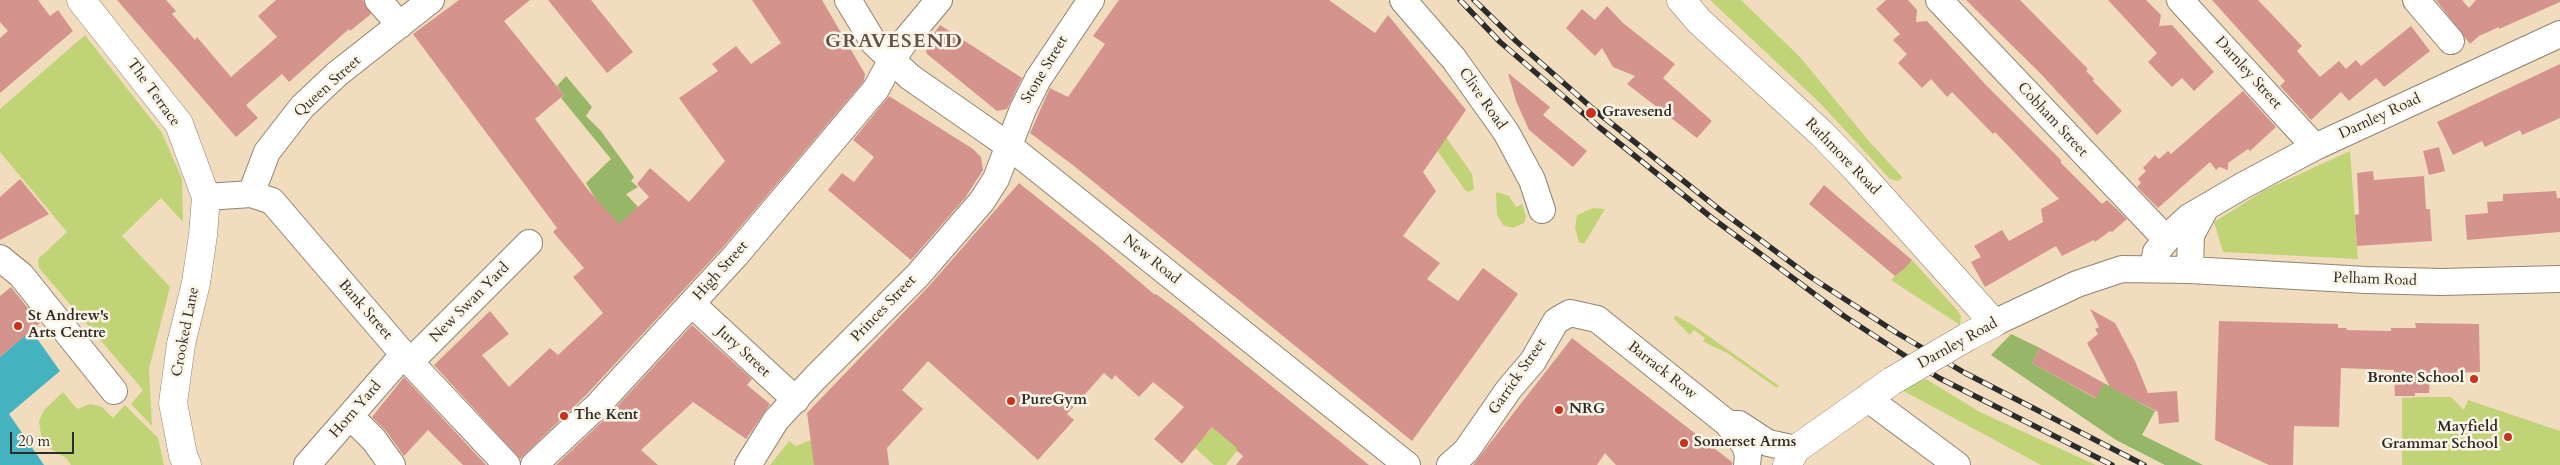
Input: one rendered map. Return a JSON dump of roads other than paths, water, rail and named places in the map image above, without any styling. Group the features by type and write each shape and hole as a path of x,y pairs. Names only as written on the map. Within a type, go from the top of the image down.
{"main road":[{"name":"The Terrace","path":"81,0 179,124 206,197"},
{"name":"Rathmore Road","path":"1681,0 1699,21 1814,126 1848,161 1994,323"},
{"name":"Crooked Lane","path":"187,465 183,455 173,403 181,344 196,283 204,234 206,197"},
{"name":"Darnley Road","path":"1791,457 1892,381 1994,323"}],"street":[{"path":"378,0 400,25"},
{"name":"Queen Street","path":"251,194 267,152 302,107 337,74 431,0"},
{"name":"New Road","path":"848,0 874,43 910,78 1009,146 1407,465"},
{"name":"High Street","path":"534,465 598,405 736,255 876,89 891,61 939,0"},
{"name":"Stone Street","path":"1009,146 1023,109 1039,76 1091,0"},
{"name":"Clive Road","path":"1403,0 1454,59 1506,132 1532,180 1542,210"},
{"name":"Cobham Street","path":"1939,0 2166,239"},
{"name":"Darnley Street","path":"2180,0 2315,147"},
{"path":"2416,0 2452,41"},
{"name":"Darnley Road","path":"2153,268 2155,253 2166,239 2189,217 2244,185 2315,147 2560,34"},
{"name":"Princes Street","path":"748,465 776,420 958,230 996,179 1009,146"},
{"name":"Bank Street","path":"206,197 251,194 272,201 413,365 507,465"},
{"path":"2190,270 2191,236 2205,209"},
{"name":"New Swan Yard","path":"413,365 529,243"},
{"path":"0,258 21,275 114,391"},
{"name":"Darnley Road","path":"1994,323 2055,293 2106,273 2122,269 2190,270"},
{"name":"Pelham Road","path":"2190,270 2366,280 2459,282 2560,279"},
{"name":"Jury Street","path":"692,304 796,400"},
{"name":"Garrick Street","path":"1450,465 1466,451 1509,389 1533,361 1558,319 1570,314 1597,319"},
{"name":"Barrack Row","path":"1597,319 1727,423 1745,445 1748,456 1747,465"},
{"name":"Horn Yard","path":"307,465 351,417 413,365"},
{"path":"1867,398 1957,465"},
{"path":"351,417 374,440 392,465"},
{"name":"Barrack Row","path":"1727,423 1739,424 1791,457"}],"water":[{"path":"31,330 60,371 9,414 44,465 0,465 0,357"}],"railway":[{"path":"1460,0 1500,42 1599,127 1712,218 1844,316 1939,378 2112,465"},
{"path":"1474,0 1516,41 1592,108 1720,210 1809,276 1897,333 1965,373 2144,465"}],"place":[{"name":"Gravesend","path":"1591,113"},
{"name":"St Andrew's Arts Centre","path":"18,326"},
{"name":"Bronte School","path":"2474,379"},
{"name":"PureGym","path":"1011,401"},
{"name":"NRG","path":"1559,410"},
{"name":"The Kent","path":"564,416"},
{"name":"Mayfield Grammar School","path":"2508,437"},
{"name":"Somerset Arms","path":"1684,443"}],"district":[{"name":"GRAVESEND","path":"894,42"}]}
